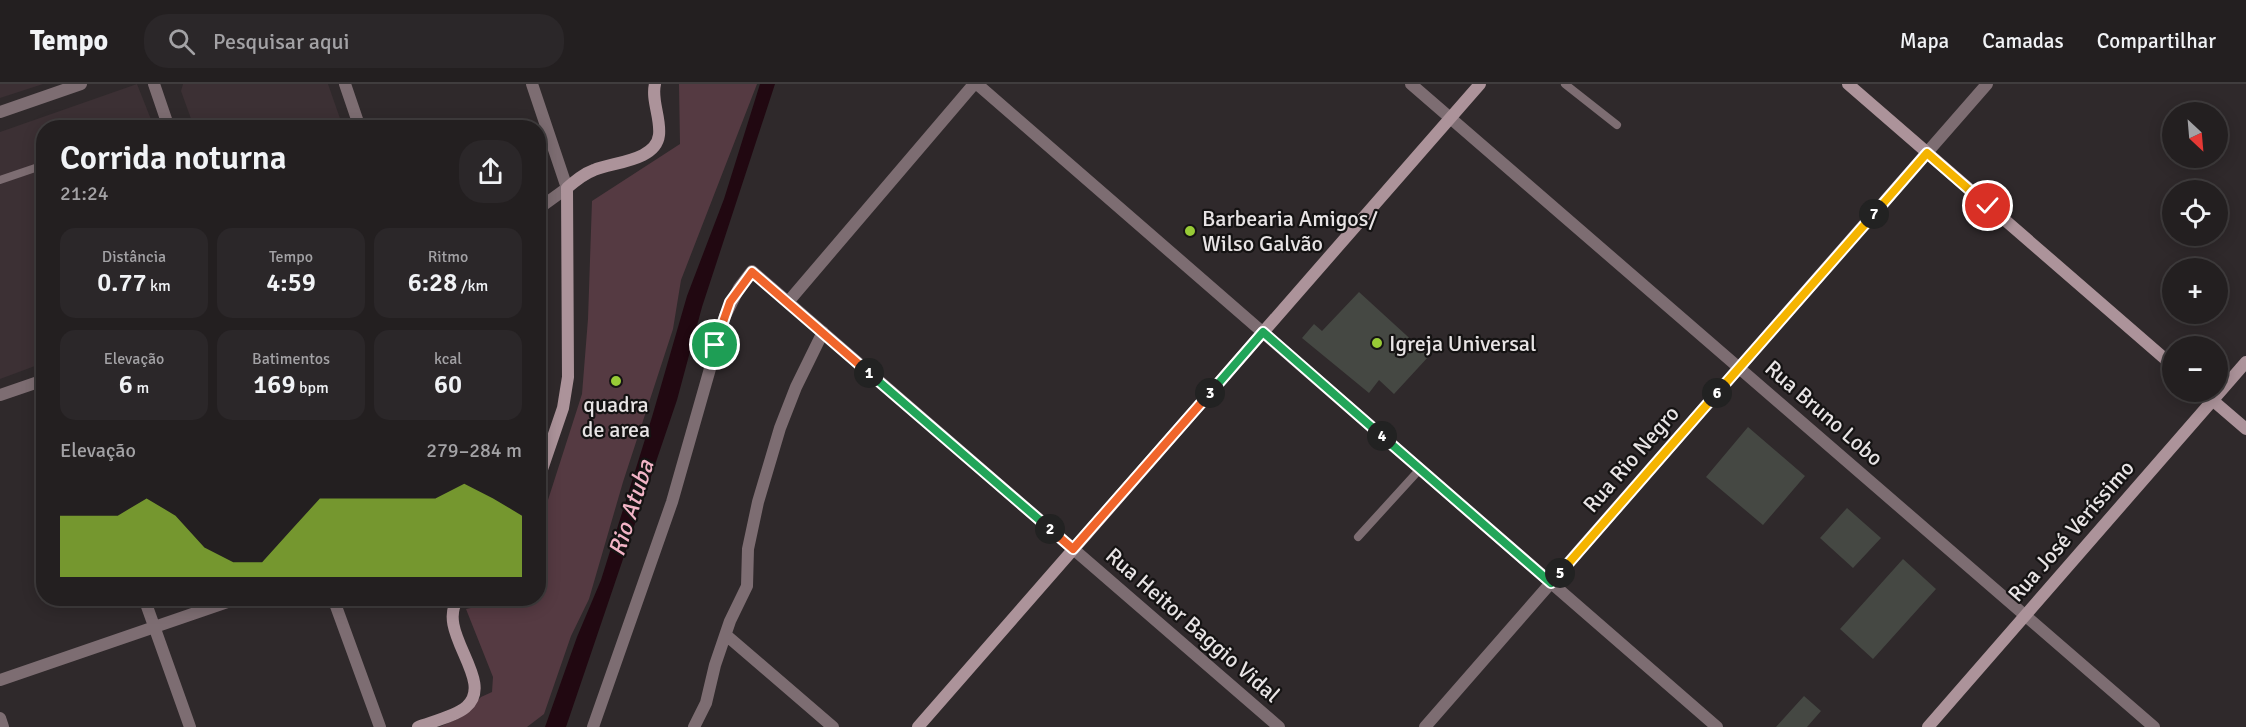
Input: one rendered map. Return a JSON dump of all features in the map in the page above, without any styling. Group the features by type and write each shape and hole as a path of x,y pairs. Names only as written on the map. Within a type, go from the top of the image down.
{"street":[{"path":"0,112 81,84"},
{"path":"154,84 166,120"},
{"path":"345,84 357,120"},
{"path":"532,84 544,120"},
{"path":"546,203 592,170 644,154 655,146 659,135 655,84"},
{"path":"788,302 976,84 1717,727"},
{"name":"Rua Bruno Lobo","path":"1412,84 2154,727"},
{"path":"918,727 1480,84"},
{"path":"1848,84 2162,356"},
{"name":"Rua Rio Negro","path":"1425,727 1987,84"},
{"path":"546,126 567,188 568,377 563,408 546,457"},
{"name":"Rua Heitor Baggio Vidal","path":"593,727 672,502 725,316 739,288 752,272 1279,727"},
{"path":"694,727 706,703 715,665 734,611 747,586 748,549 761,491 780,428 796,387 823,332"},
{"name":"Rua José Veríssimo","path":"2228,383 2246,362"},
{"path":"0,395 36,383"},
{"name":"Rua José Veríssimo","path":"1928,727 2211,402"},
{"path":"2215,402 2246,429"},
{"path":"147,606 190,727"},
{"path":"0,680 215,606"},
{"path":"336,606 380,727"},
{"path":"418,727 465,708 473,698 475,686 452,623 453,606"},
{"path":"726,634 833,727"},
{"path":"0,718 3,727"}],"lane":[{"path":"1565,84 1617,125"},
{"path":"0,180 36,168"},
{"path":"1358,537 1420,469"}],"shaded area":[{"path":"0,84 43,84 0,98"},
{"path":"137,84 151,120 36,120 36,366 0,379 0,132"},
{"path":"183,84 328,84 341,120 191,120 181,91"},
{"path":"679,84 757,84 681,280 673,329 623,482 589,599 571,636 544,714 527,727 439,727 460,718 481,697 492,692 493,677 466,609 480,606 546,606 546,506 582,394 588,319 592,201 680,144"}],"water":[{"name":"Rio Atuba","path":"760,84 775,84 702,307 677,400 566,727 545,727 577,637 601,580 687,296 724,199"}],"building":[{"name":"Igreja Universal","path":"1359,292 1429,356 1394,394 1379,380 1369,393 1302,338 1314,324 1322,331"},
{"path":"1748,427 1805,476 1763,525 1706,477"},
{"path":"1847,508 1881,538 1853,568 1820,538"},
{"path":"1903,559 1936,589 1873,659 1840,629"},
{"path":"1804,696 1821,711 1807,727 1776,727"}],"place":[{"name":"Barbearia Amigos/ Wilso Galvão","path":"1190,231"},
{"name":"Igreja Universal","path":"1377,343"},
{"name":"quadra de area","path":"616,381"}],"route":[{"path":"715,345 730,302 752,272 1073,549 1263,332 1551,583 1927,153 1988,206"}]}
